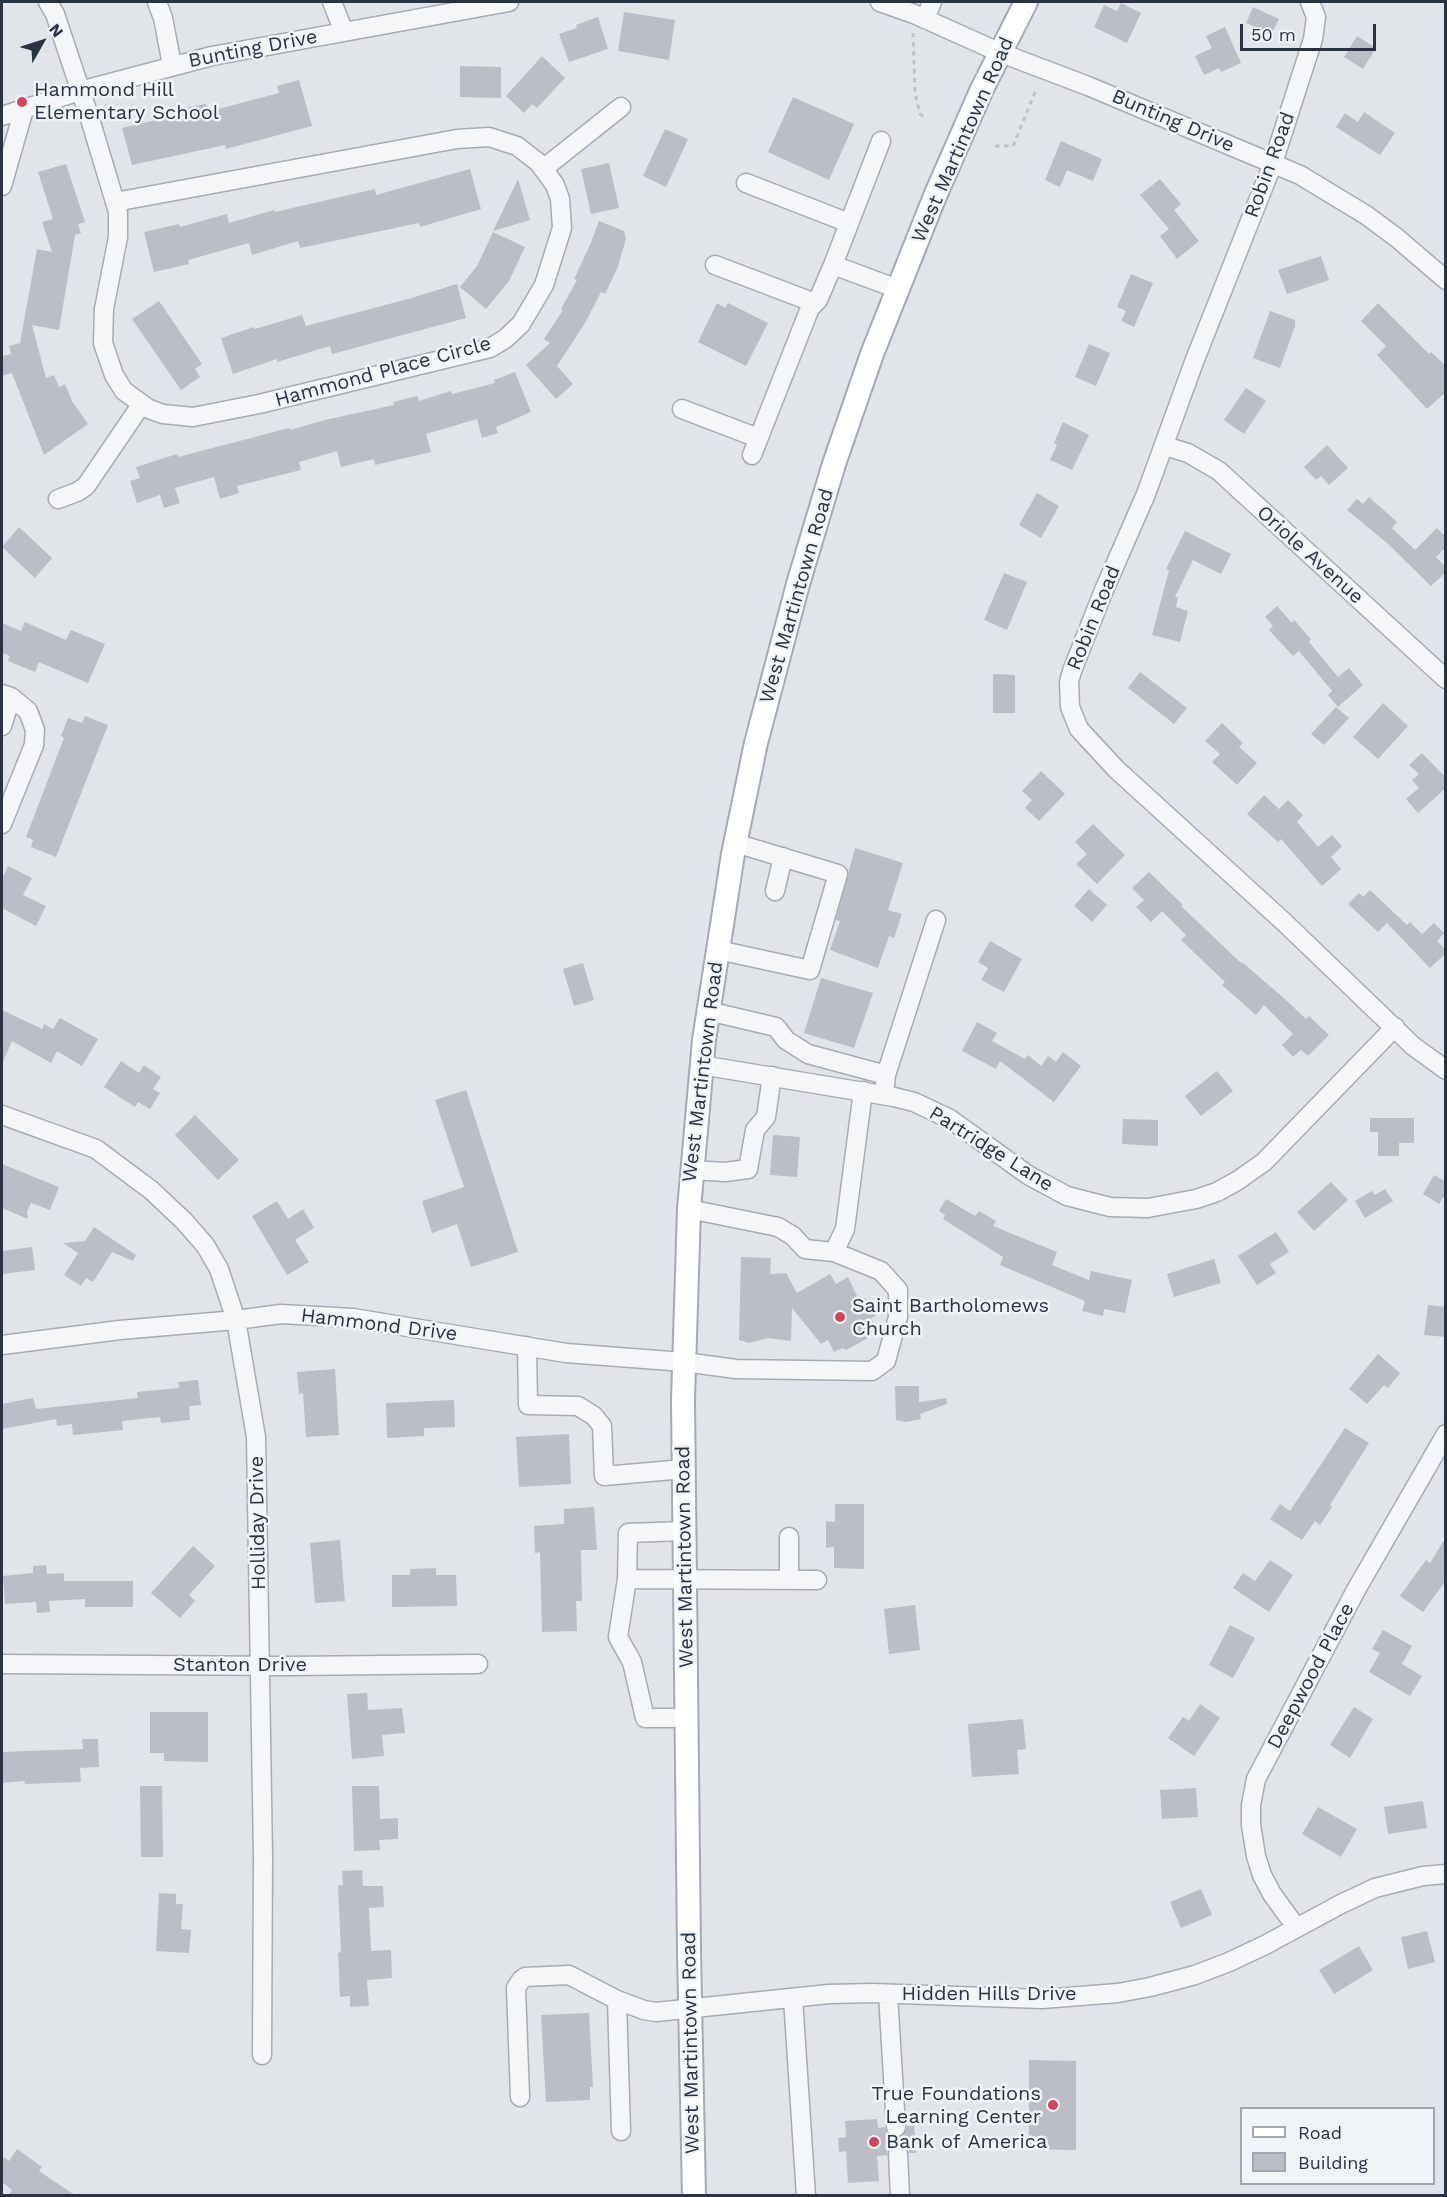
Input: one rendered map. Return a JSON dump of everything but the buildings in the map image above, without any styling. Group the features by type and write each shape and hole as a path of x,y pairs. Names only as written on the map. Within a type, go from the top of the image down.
{"main road":[{"name":"West Martintown Road","path":"694,2196 684,1580 684,1362 688,1209 708,1011 735,843 756,743 801,573 834,464 872,354 935,196 982,89 1026,2"}],"street":[{"name":"Hammond Place Circle","path":"48,2 55,14 118,212 118,237 102,326 103,343 113,373 124,391 141,405 163,414 193,417 259,404 490,348 505,339 520,324 544,285 562,228 560,199 555,186 543,169 529,153 517,146 489,137 475,137 115,202"},
{"path":"158,2 172,65"},
{"path":"332,2 344,32"},
{"name":"Bunting Drive","path":"2,116 172,65 344,32 448,7 509,2"},
{"name":"Bunting Drive","path":"880,2 926,19 1001,53 1088,86 1300,175 1366,215 1446,280"},
{"path":"926,19 932,2"},
{"name":"Robin Road","path":"1310,2 1316,17 1313,39 1273,163 1194,362 1165,446 1072,671 1068,694 1073,718 1079,729 1116,769 1285,923 1413,1046 1446,1070"},
{"path":"543,169 621,107"},
{"path":"2,186 24,109"},
{"path":"682,409 755,447 810,308 815,303 833,265 881,141"},
{"path":"746,183 849,222"},
{"path":"716,265 815,303"},
{"path":"833,265 898,289"},
{"path":"58,499 86,486 141,405"},
{"name":"Oriole Avenue","path":"1165,446 1188,453 1219,471 1446,679"},
{"path":"2,726 6,696 28,711 35,730 34,745 2,824"},
{"path":"718,950 810,970 838,874 735,843"},
{"path":"776,891 783,857"},
{"path":"884,1095 886,1075 936,920"},
{"path":"708,1011 776,1027 786,1040 808,1054 886,1075"},
{"name":"Partridge Lane","path":"701,1065 863,1091 914,1102 942,1114 1028,1175 1067,1196 1089,1203 1124,1208 1172,1205 1217,1192 1237,1181 1264,1162 1395,1027"},
{"path":"691,1170 725,1172 748,1169 755,1130 766,1117 772,1076"},
{"path":"688,1209 778,1227 793,1236 805,1249 834,1252 845,1229 863,1091"},
{"name":"Holliday Drive","path":"2,1115 96,1149 151,1190 184,1221 205,1245 219,1269 236,1320 256,1437 263,1857 262,2055"},
{"name":"Hammond Drive","path":"2,1345 120,1330 282,1314 341,1317 566,1353 684,1362 736,1369 872,1371 886,1361 898,1317 898,1290 881,1271 834,1252"},
{"path":"527,1346 528,1405 578,1406 594,1416 602,1426 604,1476 684,1469"},
{"name":"Deepwood Place","path":"1296,1927 1272,1894 1262,1875 1256,1856 1251,1825 1251,1806 1256,1779 1356,1590 1446,1434"},
{"path":"684,1531 628,1533 627,1579 618,1637 632,1662 645,1718 686,1718"},
{"path":"789,1537 789,1580"},
{"path":"627,1579 817,1580"},
{"name":"Stanton Drive","path":"2,1664 478,1664"},
{"name":"Hidden Hills Drive","path":"519,2097 516,1988 525,1977 569,1976 617,2000 656,2013 828,1994 1042,1999 1118,1993 1195,1975 1265,1945 1375,1888 1423,1876 1446,1874"},
{"path":"888,1994 896,2127"},
{"path":"793,1998 806,2196"},
{"path":"617,2000 621,2131"},
{"path":"898,2154 900,2196"}],"path":[{"path":"913,33 915,93 920,114 927,119"},
{"path":"995,146 1013,146 1036,90"}],"tunnel":[{"path":"896,2127 898,2154"}],"place":[{"name":"Hammond Hill Elementary School","path":"22,102"},
{"name":"Saint Bartholomews Church","path":"840,1317"},
{"name":"True Foundations Learning Center","path":"1053,2105"},
{"name":"Bank of America","path":"874,2142"}]}
